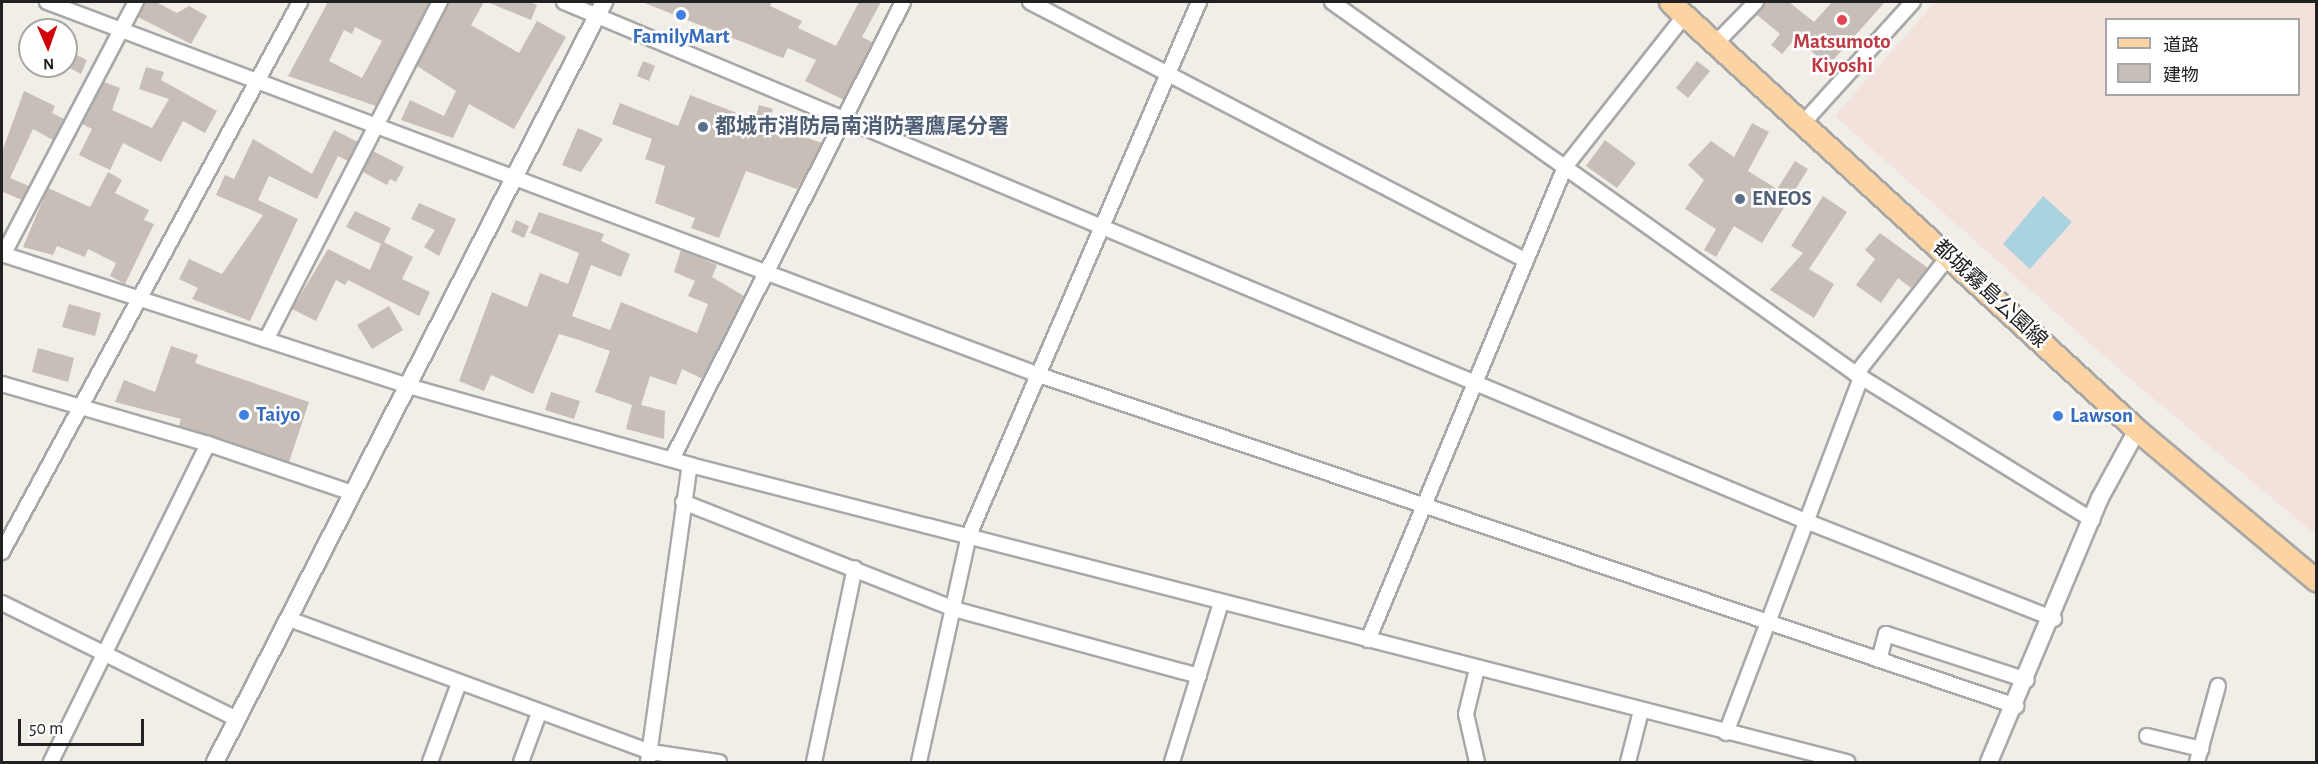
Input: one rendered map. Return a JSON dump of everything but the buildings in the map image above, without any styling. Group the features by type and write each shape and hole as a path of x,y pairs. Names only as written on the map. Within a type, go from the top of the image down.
{"main road":[{"name":"都城霧島公園線","path":"1677,8 1717,42 2138,430 2316,580"}],"street":[{"path":"47,2 257,82 376,123 1039,375 1425,504 1765,623 2016,706"},
{"path":"136,2 2,254 138,302 408,386 690,465 969,535 1726,734 1847,762"},
{"path":"2,552 300,2"},
{"path":"266,340 440,2"},
{"path":"564,2 601,8 843,119 1103,228 1475,379 1803,520 2054,619"},
{"path":"672,459 903,2"},
{"path":"1030,2 1525,260"},
{"path":"920,762 969,535 1170,74 1199,2"},
{"path":"1332,2 1858,376 2092,520"},
{"path":"1717,42 1756,2"},
{"path":"1804,122 1905,4"},
{"path":"214,762 289,620 601,8"},
{"path":"1368,640 1565,167 1677,8"},
{"path":"1726,734 1765,623 1858,376 1949,256"},
{"path":"2,384 83,405 352,493"},
{"path":"1989,762 2054,619 2092,520 2138,430"},
{"path":"51,762 208,444"},
{"path":"650,757 683,502 690,465"},
{"path":"683,502 954,609 1199,676"},
{"path":"814,762 855,568"},
{"path":"2,603 237,719"},
{"path":"1172,762 1221,603"},
{"path":"289,620 650,757 719,762"},
{"path":"1879,660 1886,634 2027,680"},
{"path":"1477,669 1466,714 1477,762"},
{"path":"430,762 459,683"},
{"path":"2147,736 2199,756 2218,686"},
{"path":"1628,762 1641,711"},
{"path":"522,762 539,713"}],"shaded area":[{"path":"1935,2 2316,2 2316,535 2129,378 1835,116"}],"water":[{"path":"2043,196 2072,222 2030,269 2003,244"}],"place":[{"name":"FamilyMart","path":"681,15"},
{"name":"Matsumoto Kiyoshi","path":"1842,20"},
{"name":"都城市消防局南消防署鷹尾分署","path":"703,127"},
{"name":"ENEOS","path":"1740,199"},
{"name":"Taiyo","path":"244,415"},
{"name":"Lawson","path":"2058,416"}]}
